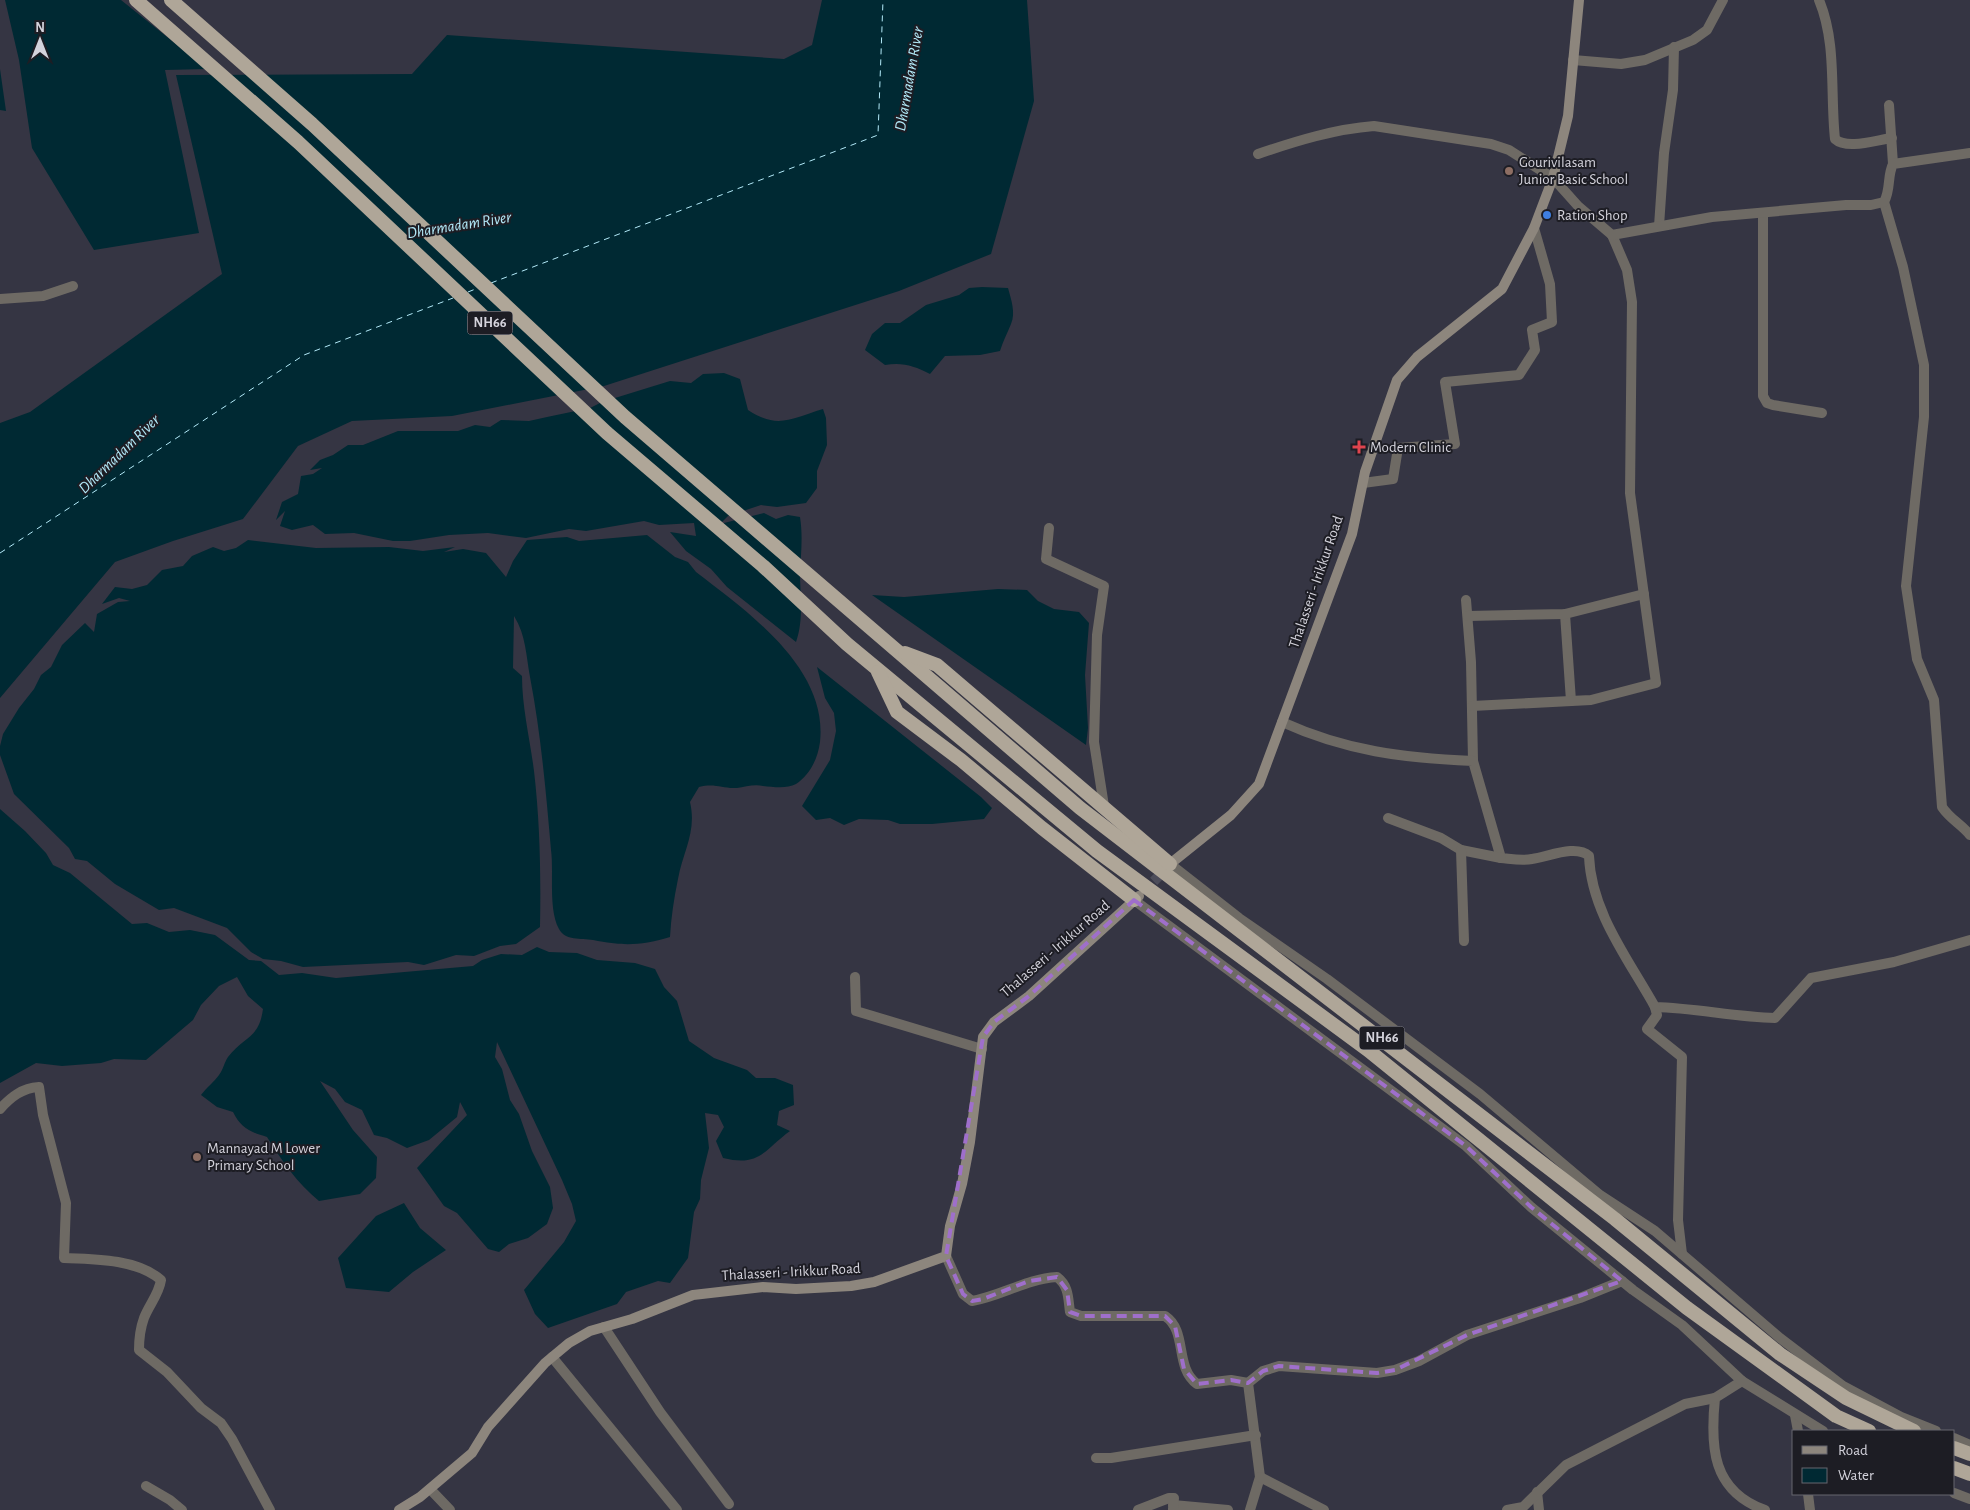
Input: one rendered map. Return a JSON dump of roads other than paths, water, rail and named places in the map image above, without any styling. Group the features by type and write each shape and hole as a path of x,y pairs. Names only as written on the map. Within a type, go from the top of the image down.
{"highway":[{"name":"NH66","path":"136,0 298,142 607,433 763,566 847,644 1097,851 1368,1050 1687,1308 1836,1416 1868,1430"},
{"name":"NH66","path":"171,0 312,124 625,417 1108,831 1376,1034 1615,1219 1780,1354 1846,1398 1912,1430"},
{"path":"895,650 937,665 1170,864"},
{"path":"875,667 897,712 961,760 1042,828 1136,898"},
{"path":"1955,1448 1970,1454"},
{"path":"1955,1468 1970,1474"}],"main road":[{"name":"Thalasseri - Irikkur Road","path":"1170,864 1230,815 1259,784 1352,534 1363,483 1396,380 1418,357 1502,288 1534,228 1553,178 1568,116 1579,0"},
{"name":"Thalasseri - Irikkur Road","path":"399,1510 430,1489 472,1453 488,1427 552,1357 569,1343 590,1331 604,1328 693,1295 763,1287 796,1289 851,1286 874,1282 946,1256 950,1226 962,1184 970,1142 983,1037 994,1022 1028,996 1136,898"}],"street":[{"path":"1572,60 1635,63 1693,40 1707,30 1724,0"},
{"path":"1818,0 1828,31 1835,139 1840,144 1850,144 1892,138"},
{"path":"1659,226 1664,153 1673,90 1674,47"},
{"path":"1889,105 1893,164 1890,172 1888,195 1884,202 1903,267 1924,365 1924,417 1906,586 1917,659 1934,700 1942,807 1949,818 1961,825 1970,835"},
{"path":"1258,154 1305,139 1356,127 1374,126 1491,144 1509,150 1553,178 1578,206 1612,235 1627,270 1632,302 1630,493 1656,683 1591,700 1472,706"},
{"path":"1893,164 1970,152"},
{"path":"1612,235 1712,217 1763,214 1846,205 1871,205 1884,202"},
{"path":"1763,214 1763,396 1768,403 1773,405 1822,413"},
{"path":"1363,483 1393,479 1398,448 1455,444 1445,382 1519,376 1535,350 1532,330 1552,322 1550,284 1534,228"},
{"path":"0,299 43,296 73,286"},
{"path":"1050,528 1046,559 1104,586 1097,635 1094,742 1104,806"},
{"path":"1468,616 1565,614 1644,594"},
{"path":"1466,600 1473,761 1501,858"},
{"path":"1565,614 1570,701"},
{"path":"1282,722 1308,734 1385,755 1473,761"},
{"path":"1388,818 1441,838 1461,850 1501,858 1531,860 1574,851 1584,852 1589,856 1589,873 1594,894 1607,922 1655,1007 1657,1015 1647,1029 1682,1057 1678,1220 1682,1254"},
{"path":"1461,850 1464,941"},
{"path":"1170,864 1239,918 1328,979 1480,1094 1600,1195 1655,1230 1780,1338 1843,1386 1901,1417 1934,1430"},
{"path":"1136,898 1466,1146 1531,1207 1622,1281 1682,1325 1742,1381 1794,1415 1821,1430"},
{"path":"1655,1007 1686,1008 1755,1018 1775,1018 1811,978 1894,962 1970,940"},
{"path":"855,977 856,1011 982,1049"},
{"path":"0,1109 8,1100 27,1088 39,1087 43,1115 66,1203 64,1258 113,1262 139,1268 161,1280 160,1288 144,1319 139,1335 139,1350 167,1372 201,1408 221,1423 232,1439 270,1510"},
{"path":"946,1256 963,1294 972,1301 983,1299 1028,1281 1057,1277 1064,1282 1067,1290 1070,1312 1081,1316 1165,1316 1175,1326 1184,1369 1189,1378 1197,1384 1231,1380 1248,1383 1263,1371 1279,1366 1376,1374 1395,1370 1419,1361 1467,1335 1580,1298 1622,1281"},
{"path":"604,1328 660,1412 729,1504"},
{"path":"552,1357 677,1510"},
{"path":"1507,1510 1522,1507 1566,1465 1685,1404 1714,1398 1742,1381"},
{"path":"1248,1383 1260,1477 1250,1510"},
{"path":"1714,1398 1713,1434 1716,1457 1722,1479 1734,1492 1753,1506 1765,1510"},
{"path":"1794,1415 1798,1430"},
{"path":"1096,1458 1111,1458 1256,1435"},
{"path":"1955,1438 1970,1445"},
{"path":"1260,1477 1324,1510"},
{"path":"146,1486 170,1500 182,1510"},
{"path":"430,1489 450,1510"},
{"path":"1537,1492 1539,1510"},
{"path":"1955,1493 1970,1499"},
{"path":"1808,1495 1810,1510"},
{"path":"1138,1510 1169,1498 1174,1498 1173,1507 1228,1510"}],"water":[{"path":"5,0 121,0 207,69 165,70 199,233 94,250 32,148 19,60"},
{"name":"Dharmadam River","path":"822,0 1027,0 1034,101 991,254 899,291 604,386 452,416 352,421 298,446 243,519 115,562 0,698 0,423 30,412 222,274 176,75 412,74 447,35 784,59 812,45"},
{"path":"0,69 6,111 0,110"},
{"path":"969,288 1008,288 1013,315 1000,351 980,355 945,356 930,374 908,365 885,365 865,350 872,334 885,323 900,323 926,305 959,295"},
{"path":"724,373 740,379 748,410 768,420 794,419 823,409 826,418 827,445 817,471 817,488 806,503 777,507 761,505 728,516 720,524 764,513 776,519 788,515 800,517 802,538 800,572 801,616 796,642 727,587 711,569 686,551 670,532 696,536 694,523 659,525 644,521 586,531 569,529 526,538 488,533 393,541 354,533 325,534 313,525 292,530 280,526 285,511 276,520 282,502 298,494 301,476 313,474 322,468 310,470 320,460 333,455 348,445 363,445 398,431 458,431 475,425 490,427 501,420 529,421 590,408 602,402 670,381 691,383 703,374"},
{"path":"647,535 675,557 688,562 696,572 738,605 780,644 798,666 811,690 819,715 820,742 817,754 809,771 796,784 788,787 756,785 737,788 699,787 690,802 692,813 691,832 680,869 670,937 650,942 623,944 569,937 565,936 559,929 552,901 552,859 537,720 525,646 514,616 513,668 522,676 525,712 534,771 539,829 540,888 540,927 516,944 500,946 474,956 456,955 424,965 408,962 303,967 281,961 263,959 251,952 227,928 174,908 159,910 115,884 87,861 75,859 69,848 14,794 0,755 3,734 19,708 34,689 41,675 51,667 62,645 85,623 94,632 97,614 118,602 130,601 119,598 102,604 115,587 132,589 147,585 162,570 183,566 192,556 213,547 224,551 236,548 248,540 316,548 389,547 423,551 455,547 444,552 463,549 486,553 506,577 513,561 527,540 567,537 579,541"},
{"path":"998,589 1027,590 1038,601 1054,609 1079,612 1089,623 1085,675 1088,728 1086,745 872,595 904,597"},
{"path":"817,667 981,797 992,808 984,819 932,824 900,824 888,820 859,819 844,825 830,818 816,820 802,806 830,760 836,731 834,713 825,698"},
{"path":"0,809 46,853 53,865 70,873 132,924 147,923 169,932 190,930 215,935 249,960 261,961 279,975 302,973 336,978 473,966 482,960 501,954 522,955 537,947 549,952 577,953 597,960 635,963 655,969 664,987 677,1001 689,1041 714,1058 747,1070 756,1078 775,1078 793,1085 794,1105 779,1111 777,1125 790,1131 761,1155 754,1158 735,1160 723,1158 716,1141 724,1127 718,1115 705,1113 709,1148 701,1180 700,1199 694,1212 688,1258 670,1283 658,1281 626,1292 617,1304 548,1328 535,1314 524,1290 564,1242 576,1221 572,1204 562,1180 497,1042 495,1057 502,1069 510,1100 519,1114 532,1151 550,1187 553,1208 547,1224 528,1238 509,1244 499,1252 488,1249 457,1213 444,1206 417,1168 467,1115 460,1102 457,1117 429,1140 407,1148 387,1138 374,1135 362,1110 345,1102 335,1089 320,1081 353,1130 377,1157 376,1178 360,1194 319,1201 290,1171 267,1137 247,1129 239,1122 233,1112 217,1107 201,1095 222,1071 228,1057 254,1032 261,1019 263,1009 248,996 237,977 219,986 201,1005 193,1020 146,1060 114,1059 101,1063 62,1066 36,1063 0,1083"},
{"path":"404,1203 420,1228 446,1250 413,1272 389,1292 346,1288 338,1258 376,1216"}],"tunnel":[{"path":"1143,892 1168,867"}],"place":[{"name":"Gourivilasam Junior Basic School","path":"1509,171"},
{"name":"Ration Shop","path":"1547,215"},
{"name":"Modern Clinic","path":"1359,447"},
{"name":"Mannayad M Lower Primary School","path":"197,1157"}]}
